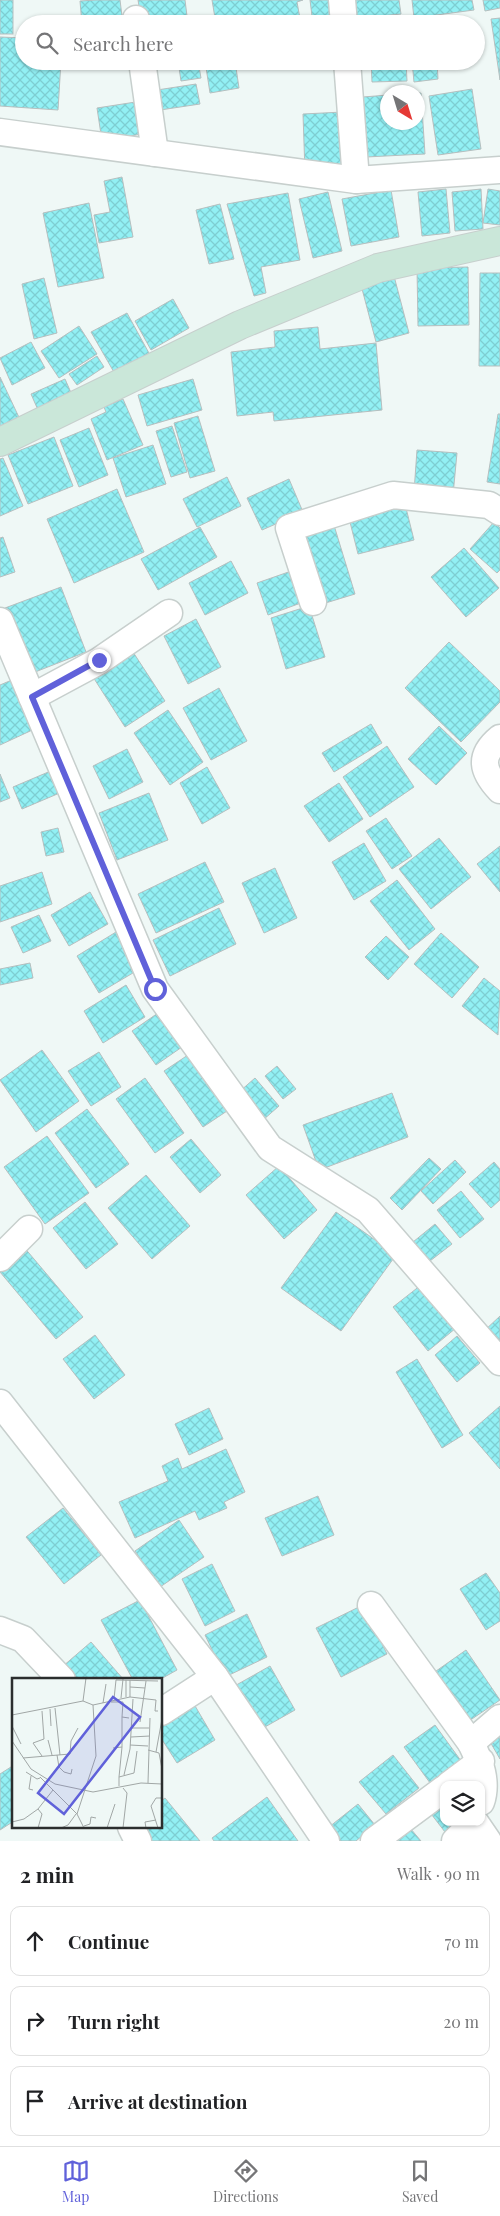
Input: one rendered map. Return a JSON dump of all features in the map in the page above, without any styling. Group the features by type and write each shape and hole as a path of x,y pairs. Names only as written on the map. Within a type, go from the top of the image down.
{"main road":[{"path":"0,442 240,326 378,268 500,241"}],"street":[{"path":"342,0 343,15"},
{"path":"143,70 155,153"},
{"path":"348,70 356,180"},
{"path":"0,132 356,180 500,170"},
{"path":"313,602 289,528 393,495 489,505 500,512"},
{"path":"32,697 99,660 169,613"},
{"path":"0,621 155,989 270,1148 368,1210 500,1362"},
{"path":"500,738 491,745 484,760 487,776 500,790"},
{"path":"0,1258 30,1229"},
{"path":"0,1403 215,1677 326,1841"},
{"path":"371,1605 476,1752 482,1781"},
{"path":"1,1632 23,1638 60,1678"},
{"path":"162,1711 215,1677"},
{"path":"452,1781 500,1718"},
{"path":"374,1841 440,1792"},
{"path":"456,1841 470,1826"},
{"path":"477,1826 488,1841"},
{"path":"132,1828 138,1841"}],"building":[{"path":"0,0 13,0 13,34 0,34"},
{"path":"120,0 122,15 81,15 80,1"},
{"path":"138,0 185,0 187,15 140,15"},
{"path":"212,0 303,0 297,2 299,15 214,15"},
{"path":"310,0 335,0 337,15 312,15"},
{"path":"349,0 399,0 401,14 351,15"},
{"path":"412,0 472,0 474,10 436,15 414,15"},
{"path":"483,0 500,0 500,8 485,11"},
{"path":"500,18 500,80 491,19"},
{"path":"0,37 15,38 15,70 60,70 58,110 0,106"},
{"path":"179,70 200,70 201,78 181,81"},
{"path":"206,70 236,70 239,88 210,93"},
{"path":"371,70 406,70 407,81 372,82"},
{"path":"413,70 438,70 438,79 414,82"},
{"path":"196,84 200,104 160,110 157,90"},
{"path":"472,89 481,149 438,155 429,96"},
{"path":"380,96 380,130 423,130 425,154 366,157 363,97"},
{"path":"142,101 147,133 102,141 97,108"},
{"path":"343,112 346,170 305,172 303,114"},
{"path":"122,177 133,237 99,243 94,215 110,212 104,181"},
{"path":"446,189 450,233 422,236 418,192"},
{"path":"481,189 483,229 455,231 452,192"},
{"path":"488,189 500,191 500,225 483,223"},
{"path":"391,190 399,237 351,246 342,199"},
{"path":"328,192 342,251 313,258 299,199"},
{"path":"288,193 300,260 261,267 266,293 254,296 227,204"},
{"path":"89,203 104,278 58,287 43,213"},
{"path":"220,204 234,259 209,264 196,210"},
{"path":"468,267 469,325 418,326 417,268"},
{"path":"480,273 500,273 500,366 479,366"},
{"path":"394,276 409,333 376,342 361,285"},
{"path":"44,278 57,333 34,339 22,284"},
{"path":"173,299 189,328 151,350 135,321"},
{"path":"127,313 150,355 115,374 91,332"},
{"path":"79,326 97,354 59,378 41,351"},
{"path":"318,327 320,349 376,343 382,410 274,421 273,412 237,416 231,352 275,347 274,331"},
{"path":"31,342 45,368 12,385 0,358"},
{"path":"97,356 104,367 77,385 69,374"},
{"path":"0,377 24,428 0,439"},
{"path":"65,379 72,395 38,410 31,394"},
{"path":"193,379 202,410 147,426 138,395"},
{"path":"123,399 143,445 107,460 91,419 106,412 104,407"},
{"path":"498,414 500,414 500,484 487,482"},
{"path":"198,416 215,471 190,478 174,423"},
{"path":"172,426 187,472 171,477 156,431"},
{"path":"89,428 108,475 79,487 60,440"},
{"path":"54,437 73,486 28,504 8,455"},
{"path":"153,445 166,484 126,497 113,458"},
{"path":"417,450 457,453 453,495 414,492"},
{"path":"3,458 23,506 0,516 0,459"},
{"path":"227,477 241,506 197,527 183,499"},
{"path":"289,479 303,512 262,530 247,498"},
{"path":"117,489 144,552 74,583 47,519"},
{"path":"405,504 414,540 358,554 349,518"},
{"path":"333,522 355,594 319,605 298,532"},
{"path":"494,522 500,528 500,570 497,573 470,549"},
{"path":"200,527 217,557 158,590 141,559"},
{"path":"3,537 15,572 0,577 0,538"},
{"path":"464,548 499,588 466,617 431,577"},
{"path":"231,561 248,593 205,615 189,583"},
{"path":"297,569 309,600 268,615 257,583"},
{"path":"61,587 86,652 30,674 5,608"},
{"path":"309,606 325,657 286,669 271,618"},
{"path":"196,619 221,667 188,684 164,636"},
{"path":"449,642 500,691 500,702 461,742 405,688"},
{"path":"133,652 165,701 125,727 93,677"},
{"path":"19,677 41,726 0,745 0,685"},
{"path":"219,688 247,741 211,760 183,708"},
{"path":"168,710 203,762 170,785 134,733"},
{"path":"371,724 382,743 334,772 322,753"},
{"path":"439,726 467,753 436,785 408,759"},
{"path":"387,746 414,787 370,817 343,777"},
{"path":"127,749 143,782 109,799 93,766"},
{"path":"207,767 230,808 202,824 180,783"},
{"path":"53,770 62,792 22,809 13,787"},
{"path":"0,774 10,798 0,802"},
{"path":"339,783 363,819 329,842 304,806"},
{"path":"149,793 168,840 117,860 99,813"},
{"path":"386,818 412,856 392,869 366,831"},
{"path":"58,828 64,852 46,856 41,832"},
{"path":"439,838 471,877 431,909 399,869"},
{"path":"364,843 386,881 354,900 332,862"},
{"path":"500,846 500,892 477,864"},
{"path":"205,862 224,902 156,933 138,894"},
{"path":"275,868 297,918 264,933 242,883"},
{"path":"42,872 52,904 0,922 0,886"},
{"path":"397,880 435,929 409,950 370,901"},
{"path":"90,892 108,924 69,946 51,915"},
{"path":"219,908 236,944 170,976 153,940"},
{"path":"39,915 51,941 23,953 11,927"},
{"path":"116,932 138,970 99,993 77,956"},
{"path":"441,933 479,967 452,998 414,964"},
{"path":"386,936 409,957 388,980 365,957"},
{"path":"30,963 33,978 0,985 0,969"},
{"path":"484,978 500,991 498,1035 462,1006"},
{"path":"126,985 145,1017 103,1043 84,1011"},
{"path":"158,1013 182,1047 156,1065 132,1031"},
{"path":"42,1050 79,1101 36,1132 0,1080"},
{"path":"99,1052 121,1087 91,1106 68,1071"},
{"path":"188,1055 227,1111 203,1127 164,1071"},
{"path":"277,1066 296,1089 283,1099 265,1076"},
{"path":"145,1078 184,1133 155,1153 116,1099"},
{"path":"255,1078 279,1106 263,1120 239,1092"},
{"path":"392,1093 408,1137 319,1170 303,1125"},
{"path":"87,1109 129,1164 96,1188 55,1133"},
{"path":"47,1136 89,1193 45,1224 4,1167"},
{"path":"191,1139 221,1175 200,1193 170,1157"},
{"path":"429,1158 441,1169 402,1210 390,1198"},
{"path":"455,1160 466,1172 433,1204 421,1191"},
{"path":"494,1162 500,1169 500,1200 491,1208 469,1184"},
{"path":"279,1166 317,1210 284,1239 246,1195"},
{"path":"146,1175 190,1226 152,1259 108,1208"},
{"path":"461,1191 484,1219 460,1238 437,1210"},
{"path":"85,1202 118,1244 86,1269 53,1228"},
{"path":"336,1212 396,1255 341,1331 281,1288"},
{"path":"435,1224 452,1244 430,1261 413,1242"},
{"path":"23,1246 83,1317 56,1339 0,1272 0,1265"},
{"path":"421,1285 456,1328 428,1351 393,1307"},
{"path":"500,1316 500,1350 483,1332"},
{"path":"95,1335 125,1375 94,1399 63,1359"},
{"path":"457,1336 480,1363 457,1382 435,1355"},
{"path":"417,1359 463,1435 442,1448 396,1372"},
{"path":"500,1406 500,1469 469,1433"},
{"path":"209,1408 223,1439 189,1455 175,1424"},
{"path":"226,1449 245,1492 224,1502 227,1508 199,1520 195,1511 135,1538 119,1502 168,1481 162,1466 178,1458 182,1469"},
{"path":"318,1496 334,1535 282,1556 265,1518"},
{"path":"63,1508 101,1555 64,1584 26,1537"},
{"path":"179,1520 204,1557 160,1587 135,1551"},
{"path":"212,1564 235,1611 205,1626 182,1579"},
{"path":"486,1573 500,1593 500,1621 486,1630 460,1589"},
{"path":"140,1600 177,1670 162,1678 132,1678 101,1620"},
{"path":"363,1605 387,1654 341,1677 316,1628"},
{"path":"247,1614 267,1657 225,1677 205,1635"},
{"path":"91,1642 122,1678 71,1678 62,1667"},
{"path":"466,1650 500,1700 463,1725 429,1676"},
{"path":"270,1666 295,1710 256,1732 231,1688"},
{"path":"191,1699 215,1740 177,1763 162,1740 162,1716"},
{"path":"435,1725 464,1765 433,1787 404,1747"},
{"path":"500,1733 500,1759 489,1740"},
{"path":"393,1755 419,1788 386,1814 359,1782"},
{"path":"12,1766 12,1822 0,1830 0,1774"},
{"path":"440,1795 440,1826 425,1806"},
{"path":"267,1797 298,1841 214,1841 212,1838"},
{"path":"165,1798 200,1841 152,1841 142,1828 162,1828 162,1800"},
{"path":"358,1804 375,1825 356,1841 332,1841 324,1831"},
{"path":"405,1822 421,1841 382,1841"},
{"path":"440,1826 453,1826 445,1832"}],"route":[{"path":"99,660 32,697 155,989"}]}
